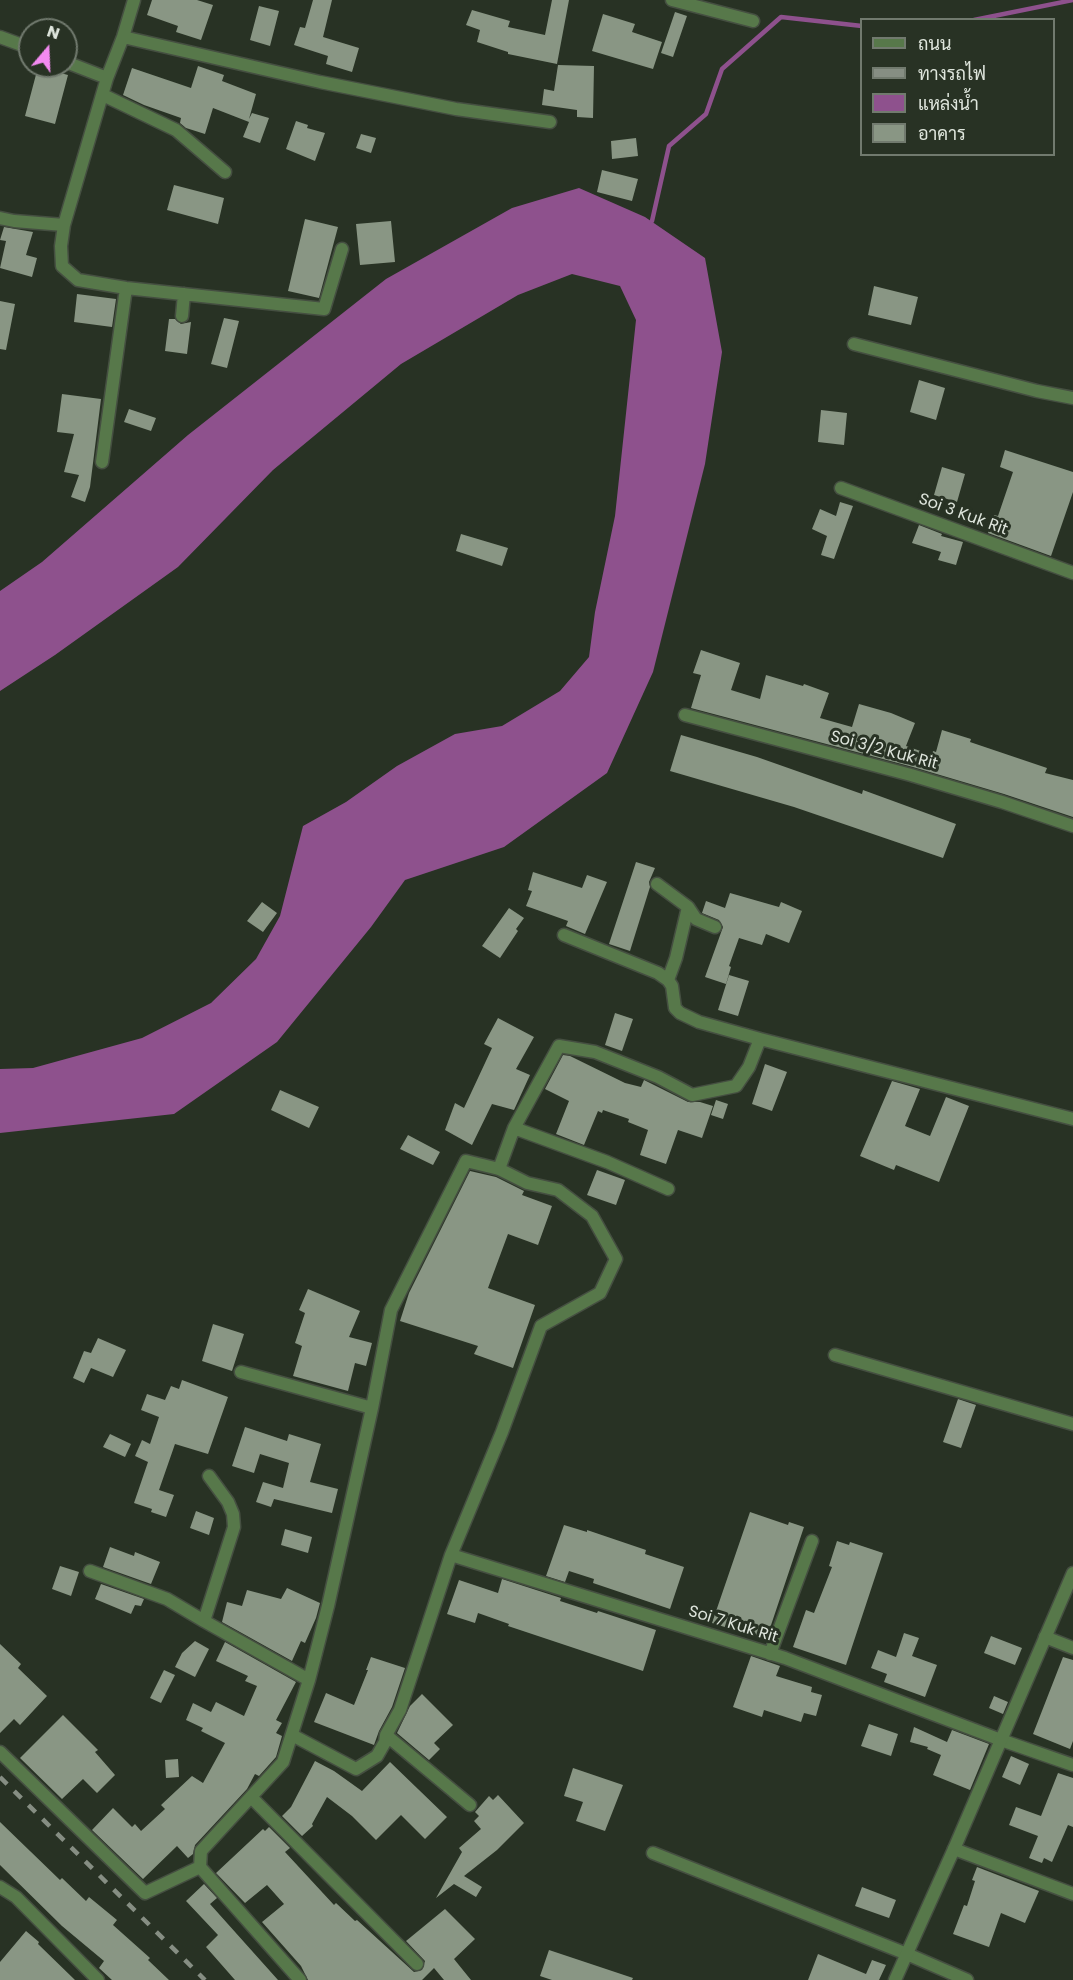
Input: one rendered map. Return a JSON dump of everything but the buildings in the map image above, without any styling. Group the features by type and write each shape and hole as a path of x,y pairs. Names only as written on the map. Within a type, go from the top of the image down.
{"street":[{"path":"134,0 107,78 64,225 61,246 62,266 78,280 126,288 324,309 342,249"},
{"path":"672,0 753,21"},
{"path":"123,37 320,82 456,109 550,122"},
{"path":"0,38 18,44"},
{"path":"78,67 107,78"},
{"path":"103,95 176,130 225,172"},
{"path":"0,218 64,225"},
{"path":"102,462 126,288"},
{"path":"182,316 184,294"},
{"path":"854,344 1037,391 1073,398"},
{"name":"Soi 3 Kuk Rit","path":"841,488 1073,573"},
{"name":"Soi 3/2 Kuk Rit","path":"685,715 910,775 1073,826"},
{"path":"657,884 687,907 696,919 715,927"},
{"path":"668,980 676,958 687,907"},
{"path":"564,935 658,973 672,986 675,1008 699,1022 1073,1119"},
{"path":"499,1169 514,1128 559,1046 595,1052 658,1077 692,1095 736,1086 749,1067 760,1039"},
{"path":"514,1128 607,1162 668,1189"},
{"path":"292,1735 356,1769 377,1756 385,1742 386,1735 400,1710 451,1555 502,1432 541,1326 600,1293 616,1259 592,1216 558,1190 527,1183 499,1169 466,1161 391,1310 372,1408 328,1606 309,1680 283,1762 201,1851 200,1867 300,1980"},
{"path":"835,1355 1073,1424"},
{"path":"242,1372 372,1408"},
{"path":"204,1621 234,1527 233,1514 228,1502 208,1476"},
{"path":"770,1654 812,1541"},
{"name":"Soi 7 Kuk Rit","path":"451,1555 770,1654 1073,1765"},
{"path":"90,1570 166,1599 309,1680"},
{"path":"895,1980 1073,1573"},
{"path":"1045,1637 1073,1648"},
{"path":"386,1735 470,1805"},
{"path":"0,1752 146,1893 200,1867"},
{"path":"251,1797 417,1964"},
{"path":"954,1849 1073,1894"},
{"path":"653,1853 967,1980"},
{"path":"0,1887 16,1897 98,1980"}],"water":[{"path":"579,188 645,217 705,258 722,352 705,464 653,672 607,773 504,847 405,880 371,927 277,1042 174,1114 0,1133 0,1069 33,1068 142,1038 211,1003 256,959 280,916 303,826 346,802 397,766 455,734 502,726 560,691 589,657 595,612 615,516 636,320 620,286 572,274 518,295 401,364 273,470 178,567 55,655 0,691 0,591 42,562 188,435 386,279 512,208"}],"waterway":[{"path":"984,18 1073,0"},
{"path":"652,221 669,146 706,114 722,69 781,17 860,26"}],"railway":[{"path":"0,1777 205,1980"}]}
